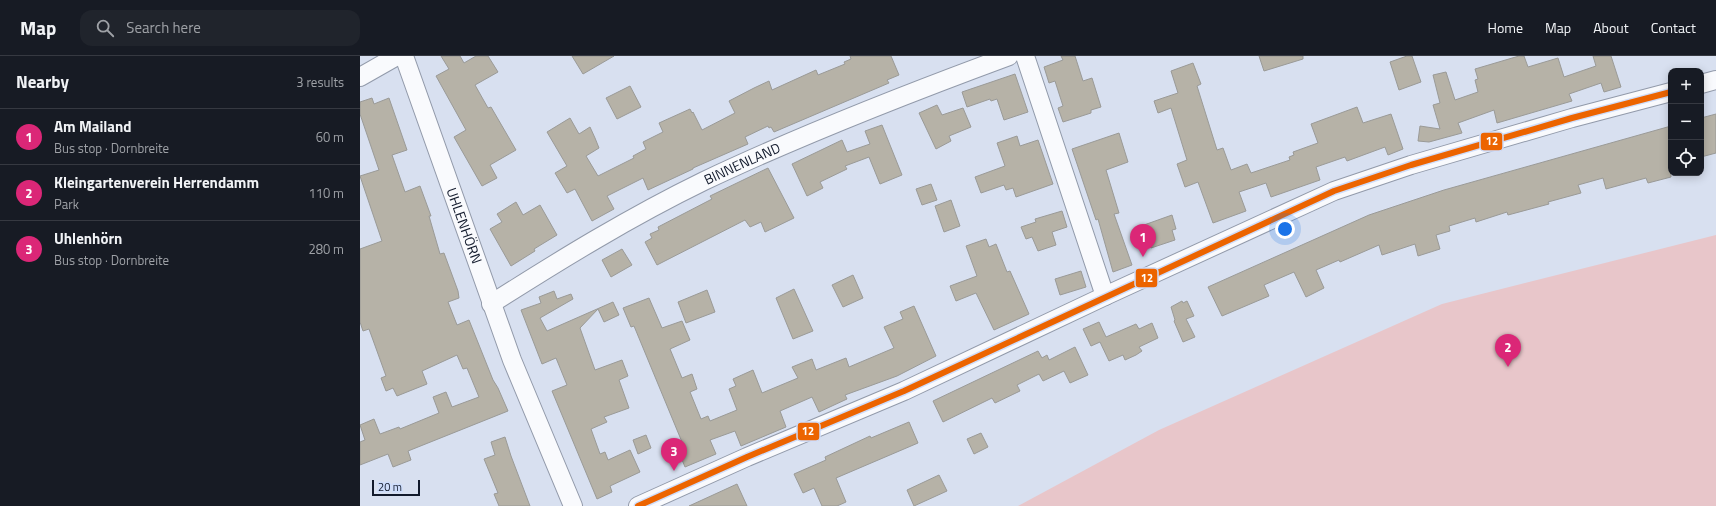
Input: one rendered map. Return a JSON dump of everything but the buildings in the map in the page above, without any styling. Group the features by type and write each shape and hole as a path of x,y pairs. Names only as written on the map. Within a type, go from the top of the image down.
{"street":[{"path":"360,77 397,56"},
{"name":"UHLENHÖRN","path":"404,56 512,360 573,506"},
{"name":"BINNENLAND","path":"491,304 621,224 704,182 822,129 920,89 1009,56"},
{"path":"1025,56 1105,296"},
{"path":"1704,83 1716,80"},
{"path":"638,506 747,457 897,394 1105,296 1334,191 1411,165 1564,120 1668,93"}],"shaded area":[{"path":"1716,235 1716,506 1018,506 1159,430 1442,304"}],"transit line":[{"name":"12","path":"638,506 747,457 904,391 1334,191 1411,165 1572,118 1668,93"}],"place":[{"name":"Am Mailand","path":"1143,257"},
{"name":"Kleingartenverein Herrendamm","path":"1508,367"},
{"name":"Uhlenhörn","path":"674,471"}]}
